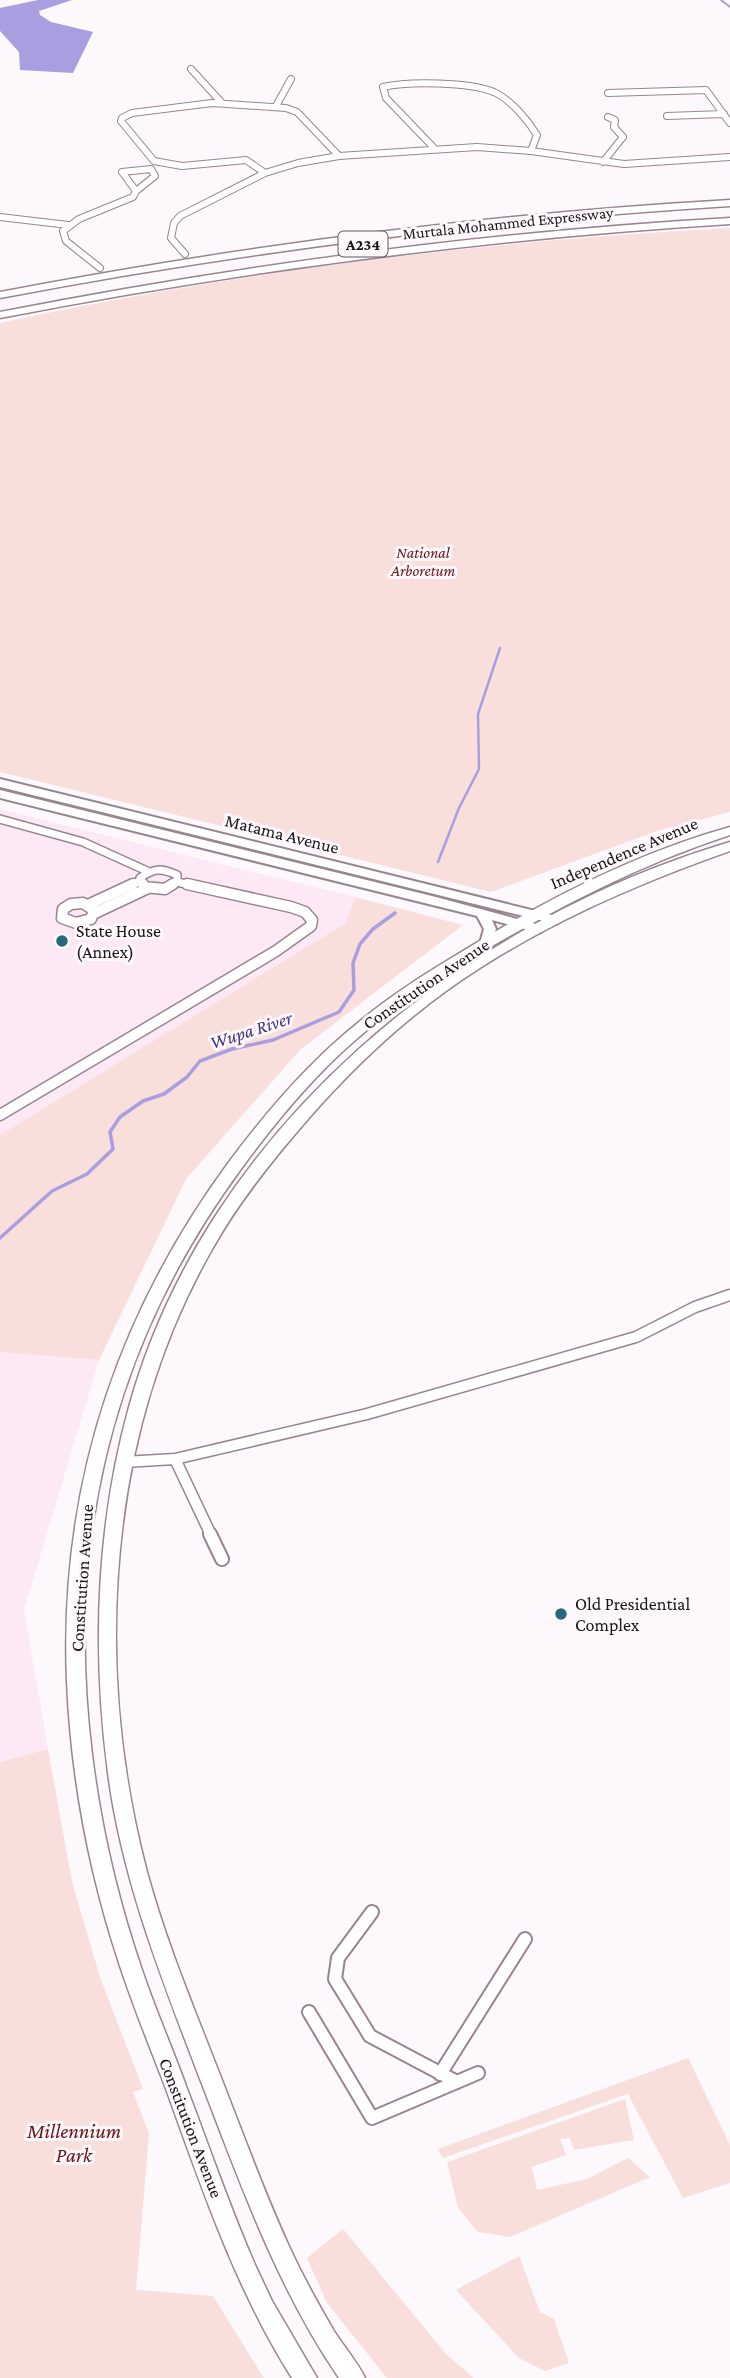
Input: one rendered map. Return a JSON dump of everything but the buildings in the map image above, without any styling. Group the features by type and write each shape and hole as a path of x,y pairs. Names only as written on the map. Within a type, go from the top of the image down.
{"highway":[{"name":"Murtala Mohammed Expressway","path":"0,295 124,271 297,244 446,226 730,201"},
{"name":"Murtala Mohammed Expressway","path":"0,288 100,268 336,232 511,213 730,201"},
{"path":"511,213 595,212"},
{"name":"Murtala Mohammed Expressway","path":"0,305 126,280 435,235 730,213"},
{"name":"Murtala Mohammed Expressway","path":"0,315 216,275 443,244 622,227 730,221"},
{"path":"443,244 527,227"}],"main road":[{"name":"Matama Avenue","path":"0,783 21,794 482,913 530,922"},
{"name":"Matama Avenue","path":"0,794 21,794 530,922"},
{"name":"Independence Avenue","path":"530,922 645,862 730,831"},
{"name":"Independence Avenue","path":"556,919 681,863 730,846"},
{"path":"482,913 489,921 486,943"},
{"name":"Constitution Avenue","path":"305,2378 274,2331 249,2280 131,1967 109,1896 90,1810 80,1738 76,1674 76,1627 82,1547 97,1447 133,1336 154,1289 197,1215 272,1117 348,1039 384,1009 486,943 530,922 556,919"},
{"name":"Constitution Avenue","path":"353,2378 302,2302 275,2243 176,1989 133,1853 119,1782 108,1654 107,1597 111,1535 124,1462 145,1382 180,1293 223,1220 267,1157 333,1081 403,1017 530,922"}],"street":[{"path":"191,69 221,102"},
{"path":"276,106 291,79"},
{"path":"435,149 386,98 383,87 404,84 495,92 537,135 531,151"},
{"path":"608,93 706,90 730,122"},
{"path":"265,173 246,160 182,166 161,164 149,157 121,121 125,115 132,113 221,102 276,106 297,112 339,156"},
{"path":"667,116 724,114"},
{"path":"603,162 623,136 614,127 615,120 608,117"},
{"path":"185,254 172,238 174,223 180,216 265,173 298,163 339,156 495,148 603,162 644,164 730,157"},
{"path":"0,217 68,225 134,197 136,191 155,176 151,169 122,172 136,191"},
{"path":"68,225 63,234 66,241 100,268"},
{"path":"0,819 83,842 147,871 169,870 177,875 177,882"},
{"path":"0,1115 276,951 311,926 312,920 305,912 291,907 177,882 165,889 148,888 95,913 91,919 76,923 65,921 60,915 62,909 71,904 88,905 140,881 147,871"},
{"path":"140,881 148,888"},
{"path":"88,905 95,913"},
{"path":"124,1462 175,1459 325,1424 596,1350 657,1329 697,1306 730,1295"},
{"path":"175,1459 222,1559"},
{"path":"372,1912 338,1958 335,1979 370,2036 457,2082"},
{"path":"440,2074 525,1939"},
{"path":"309,2012 372,2118 478,2073"}],"shaded area":[{"path":"38,0 72,0 39,11 40,15 51,22 93,32 73,73 20,70 19,52 0,31 0,8"},
{"path":"0,809 355,897 347,923 0,1135"},
{"path":"0,1352 99,1360 24,1610 48,1749 0,1762"}],"green space":[{"name":"National Arboretum","path":"730,228 730,812 657,831 491,892 0,772 0,323 181,288 363,261 546,241"},
{"path":"355,897 463,925 301,1049 186,1179 99,1360 0,1352 0,1135 346,923"},
{"name":"Millennium Park","path":"48,1749 72,1882 100,1977 143,2089 133,2092 149,2133 136,2290 213,2296 264,2378 0,2378 0,1762"},
{"path":"688,2058 730,2145 730,2183 683,2198 628,2094 443,2158 438,2149"},
{"path":"625,2099 634,2140 574,2150 570,2138 560,2139 566,2155 532,2167 537,2190 587,2179 628,2158 650,2177 510,2237 478,2232 458,2208 447,2162"},
{"path":"343,2229 446,2354 474,2378 387,2378 327,2303 307,2258"},
{"path":"519,2256 540,2312 554,2319 569,2363 545,2371 519,2358 456,2290"}],"waterway":[{"path":"721,0 730,7"},
{"path":"438,862 459,808 479,769 478,714 500,648"},
{"name":"Wupa River","path":"0,1238 52,1191 87,1174 113,1149 110,1132 120,1117 143,1101 164,1094 187,1077 200,1061 232,1049 273,1040 339,1012 354,990 353,963 360,944 373,929 395,913"}],"place":[{"name":"State House (Annex)","path":"62,941"},
{"name":"Old Presidential Complex","path":"561,1614"}]}
